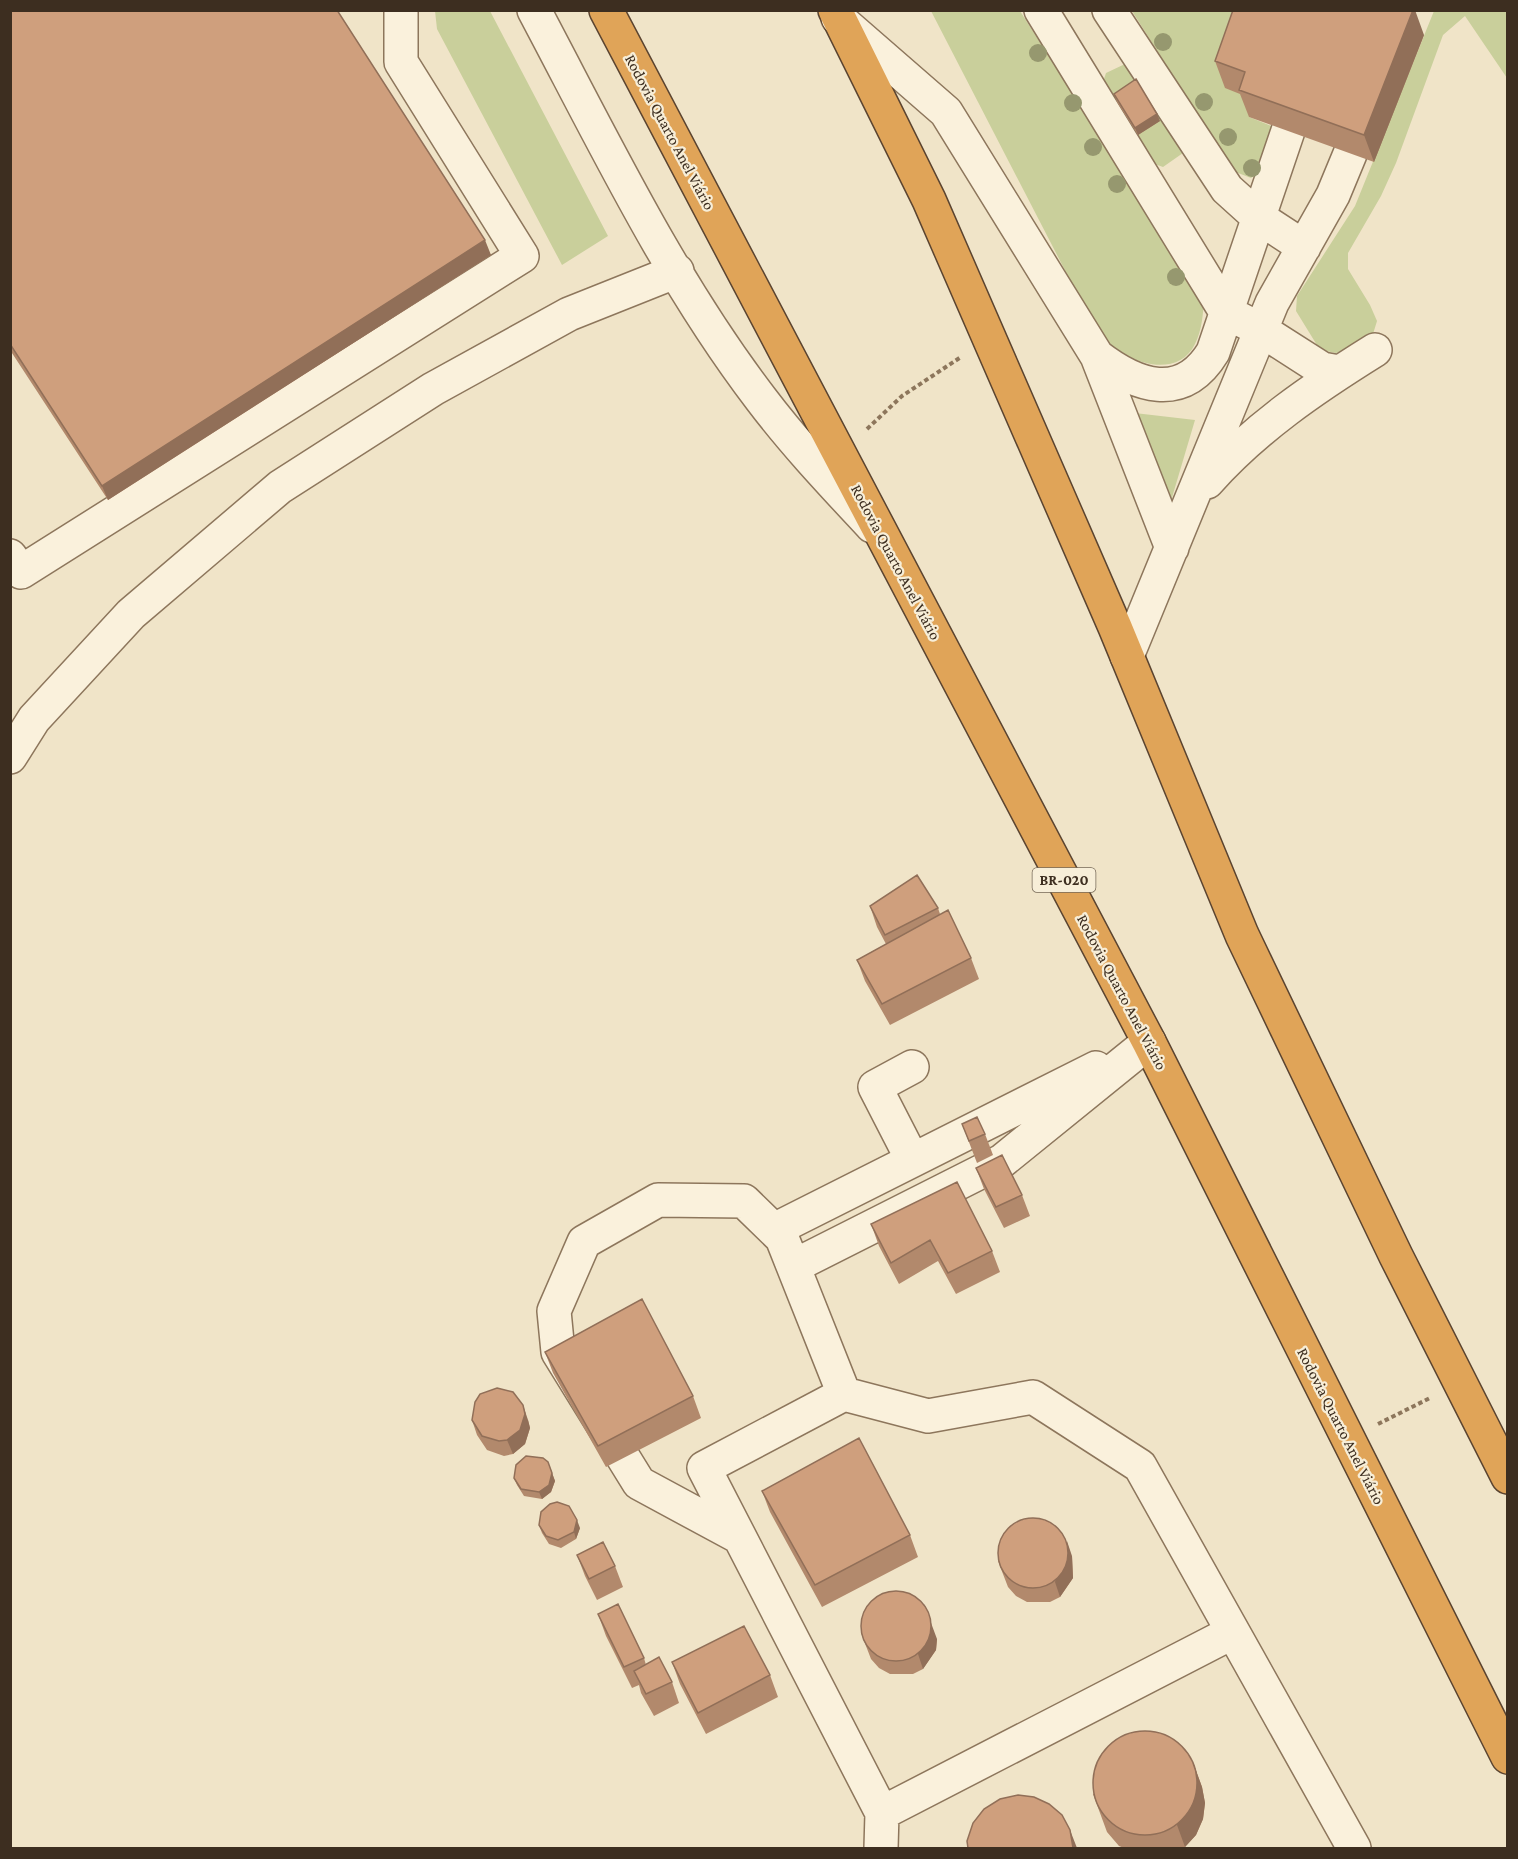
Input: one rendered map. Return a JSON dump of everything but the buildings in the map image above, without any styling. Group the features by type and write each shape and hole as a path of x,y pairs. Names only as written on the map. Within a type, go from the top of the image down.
{"highway":[{"name":"Rodovia Quarto Anel Viário","path":"606,10 1149,1042 1508,1757"},
{"path":"837,14 929,200 1127,656 1242,935 1391,1246 1508,1477"}],"street":[{"path":"10,556 21,572 522,256 401,62 401,10"},
{"path":"534,10 649,225 706,320 761,399 885,541"},
{"path":"1041,10 1226,312 1261,330 1322,369 1339,372"},
{"path":"1109,10 1227,189 1258,217 1304,247"},
{"path":"837,14 946,112 1097,356 1172,548"},
{"path":"1097,356 1121,374 1148,384 1164,385 1190,378 1204,366 1213,352 1288,128"},
{"path":"1127,656 1272,303 1332,195 1350,154"},
{"path":"10,757 34,719 132,614 280,487 433,389 569,314 677,271"},
{"path":"1192,499 1232,454 1304,395 1375,350"},
{"path":"774,1230 1149,1042"},
{"path":"794,1266 1002,1161 1149,1042"},
{"path":"912,1067 874,1087 912,1159"},
{"path":"739,1537 639,1483 558,1352 554,1311 584,1242 658,1200 744,1201 782,1238 844,1394"},
{"path":"880,1848 882,1813 704,1468 844,1394 928,1416 1033,1397 1140,1466 1354,1848"},
{"path":"882,1813 1233,1632"}],"path":[{"path":"840,455 902,396 989,339"},
{"path":"1348,1439 1460,1383"}],"green space":[{"path":"435,11 490,11 608,236 562,265 437,29"},
{"path":"931,11 1020,11 1204,299 1199,333 1187,355 1176,362 1164,365 1150,364 1124,354 1113,347 1099,332"},
{"path":"1132,11 1253,11 1255,100 1249,117 1276,128 1262,170 1251,178 1233,171"},
{"path":"1434,11 1507,11 1507,78 1465,16 1443,35 1396,163 1381,196 1348,253 1348,269 1377,321 1373,334 1354,348 1336,353 1320,350 1296,311 1297,296 1355,206"},
{"path":"1125,64 1134,65 1183,153 1163,167 1152,163 1103,82 1106,73"},
{"path":"1126,412 1195,420 1168,511"}]}
